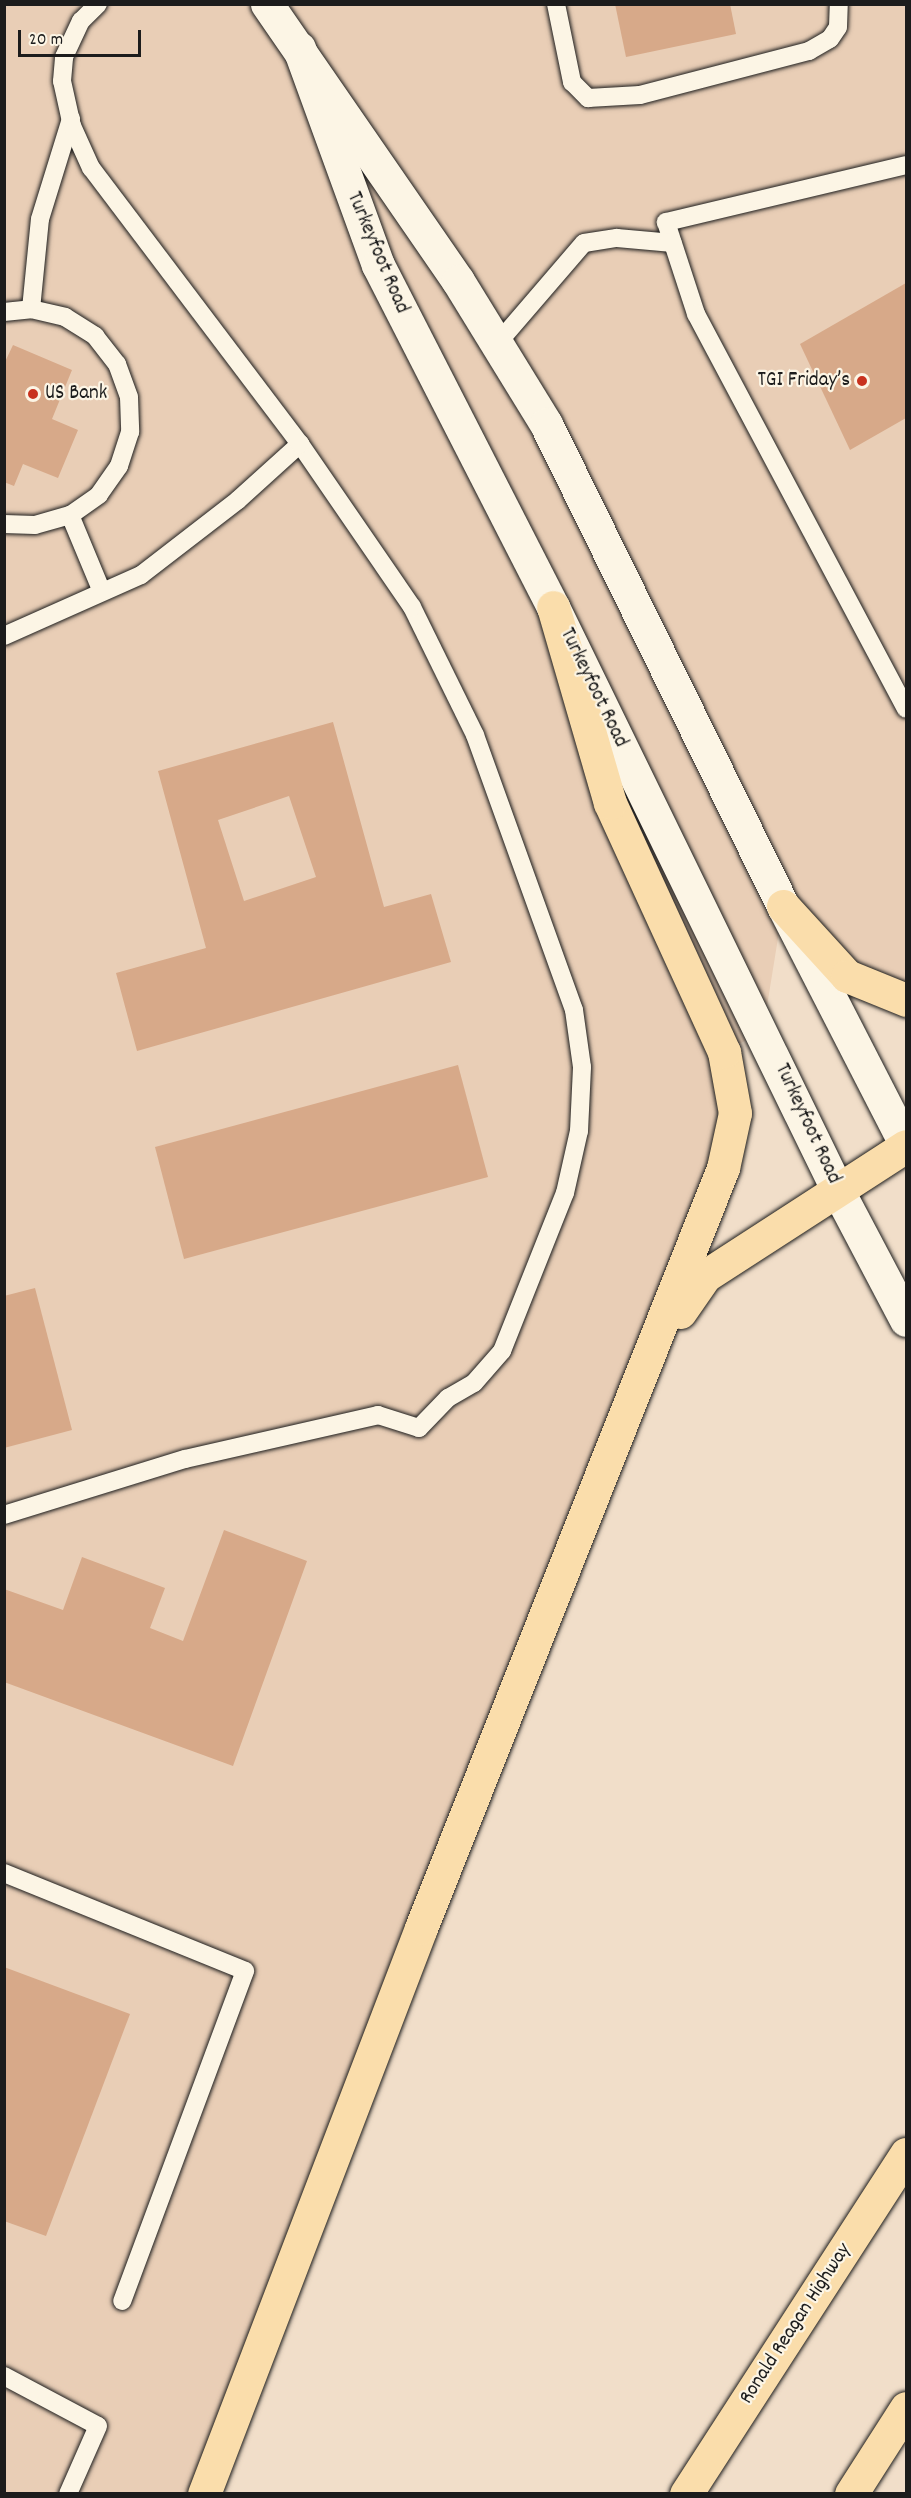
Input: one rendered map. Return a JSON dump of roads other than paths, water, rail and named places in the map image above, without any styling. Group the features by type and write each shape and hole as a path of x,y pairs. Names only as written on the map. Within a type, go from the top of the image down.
{"highway":[{"path":"204,2493 417,1939 723,1168 735,1113 724,1052 610,803 553,608"},
{"path":"783,906 847,976 906,1000"},
{"path":"648,1358 705,1276 906,1145"},
{"name":"Ronald Reagan Highway","path":"686,2493 906,2154"},
{"path":"851,2493 906,2408"}],"main road":[{"name":"Turkeyfoot Road","path":"267,4 299,48 497,344 546,424 783,906 906,1145"},
{"name":"Turkeyfoot Road","path":"299,48 378,265 553,608 837,1189 906,1320"}],"lane":[{"path":"4,1515 185,1459 378,1415 419,1428 448,1398 474,1383 502,1351 565,1192 579,1131 582,1067 574,1010 476,735 412,607 300,444 91,168 70,119 62,81 64,57 81,21 98,4"},
{"path":"556,4 572,82 588,98 640,95 809,51 830,39 838,27 839,4"},
{"path":"31,309 40,219 70,119"},
{"path":"906,165 666,222 696,314 906,709"},
{"path":"497,344 584,243 618,238 673,243"},
{"path":"4,312 31,309 65,317 95,336 117,364 129,397 130,432 119,466 99,495 70,515 35,525 4,524"},
{"path":"4,636 141,575 238,500 300,444"},
{"path":"70,515 102,592"},
{"path":"4,1873 245,1971 122,2301"},
{"path":"4,2376 98,2426 68,2493"}],"place":[{"name":"TGI Friday’s","path":"862,381"},
{"name":"US Bank","path":"33,394"}]}
